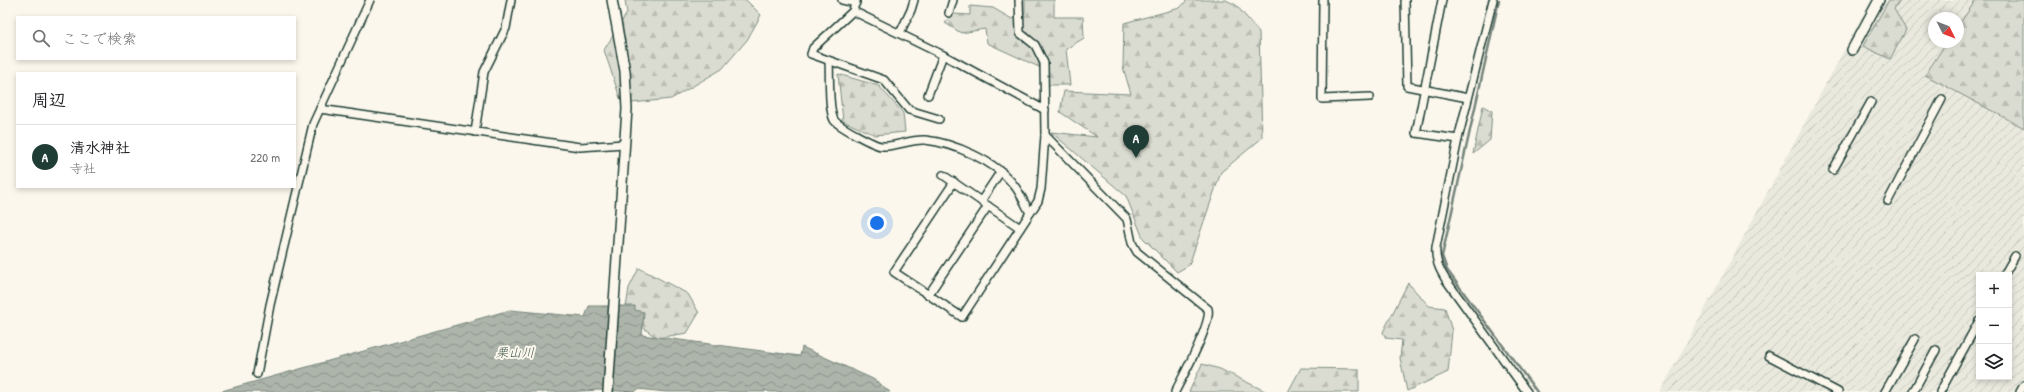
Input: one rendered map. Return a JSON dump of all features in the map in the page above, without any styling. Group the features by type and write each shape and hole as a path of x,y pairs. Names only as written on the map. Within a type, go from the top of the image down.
{"street":[{"path":"257,374 272,297 313,124 370,0"},
{"path":"475,132 484,72 506,28 510,0"},
{"path":"608,392 627,109 625,71 612,0"},
{"path":"842,0 856,2 853,11 813,48 811,54 829,62 884,80 909,110 939,119"},
{"path":"900,33 914,0"},
{"path":"949,13 953,0"},
{"path":"954,182 894,272 962,316 1038,201 1041,189 1045,136 1044,63 1036,45 1020,33 1019,0"},
{"path":"1323,0 1322,99 1370,97"},
{"path":"1405,0 1407,86 1468,98"},
{"path":"1442,0 1426,90 1416,133 1458,139"},
{"path":"1493,0 1458,139 1435,257 1439,269 1446,280 1527,392"},
{"path":"1852,50 1879,0"},
{"path":"853,11 944,55 1045,110"},
{"path":"928,95 944,55"},
{"path":"829,62 831,107 834,120 840,126 881,146 924,140 964,150 983,159 1001,171 1014,184 1030,213"},
{"path":"1888,201 1942,99"},
{"path":"1833,170 1871,102"},
{"path":"320,108 580,147 624,144"},
{"path":"1045,136 1127,219 1132,243 1137,252 1208,310 1209,317 1204,330 1176,392"},
{"path":"982,201 1001,171"},
{"path":"943,175 1020,228"},
{"path":"929,294 988,206"},
{"path":"2006,272 2014,256"},
{"path":"1940,392 1976,326"},
{"path":"1885,392 1915,338"},
{"path":"1913,392 1936,350"},
{"path":"1769,356 1838,392"},
{"path":"2020,392 2024,385"}],"shaded area":[{"path":"1871,0 2024,0 2024,392 1660,392"}],"green space":[{"path":"625,0 746,0 761,15 747,40 722,69 671,99 622,104 604,50 627,13"},
{"path":"1025,0 1054,0 1054,17 1083,17 1084,38 1066,49 1070,85 1047,85 1039,67 987,43 985,29 961,33 945,23 954,14 970,15 970,6 993,8 1012,19 1025,13"},
{"path":"1187,0 1226,0 1236,5 1259,32 1262,138 1221,172 1189,265 1177,272 1143,238 1126,196 1051,132 1097,137 1060,112 1064,91 1131,94 1123,67 1124,23 1180,8"},
{"path":"1889,0 1900,0 1894,9 1906,30 1890,59 1863,46"},
{"path":"1976,0 2024,0 2024,128 1925,75 1943,48 1964,48 1964,17"},
{"path":"838,74 879,86 903,113 905,132 875,135 843,121"},
{"path":"1483,106 1492,111 1490,140 1473,154"},
{"path":"639,268 688,294 699,313 687,333 657,338 625,314 629,288"},
{"path":"1408,283 1429,306 1445,308 1452,331 1448,372 1407,391 1400,358 1402,340 1386,338 1383,332"},
{"path":"1202,364 1220,369 1267,392 1189,392"},
{"path":"1301,368 1359,369 1359,392 1288,392"}],"water":[{"name":"栗山川","path":"589,306 635,306 635,310 644,312 642,335 800,356 802,347 873,379 890,392 770,392 764,390 765,392 666,392 638,389 635,392 599,390 565,392 218,392 510,310 585,317"}],"waterway":[{"path":"1499,0 1442,256 1447,270 1537,392"}],"place":[{"name":"清水神社","path":"1136,158"}]}
